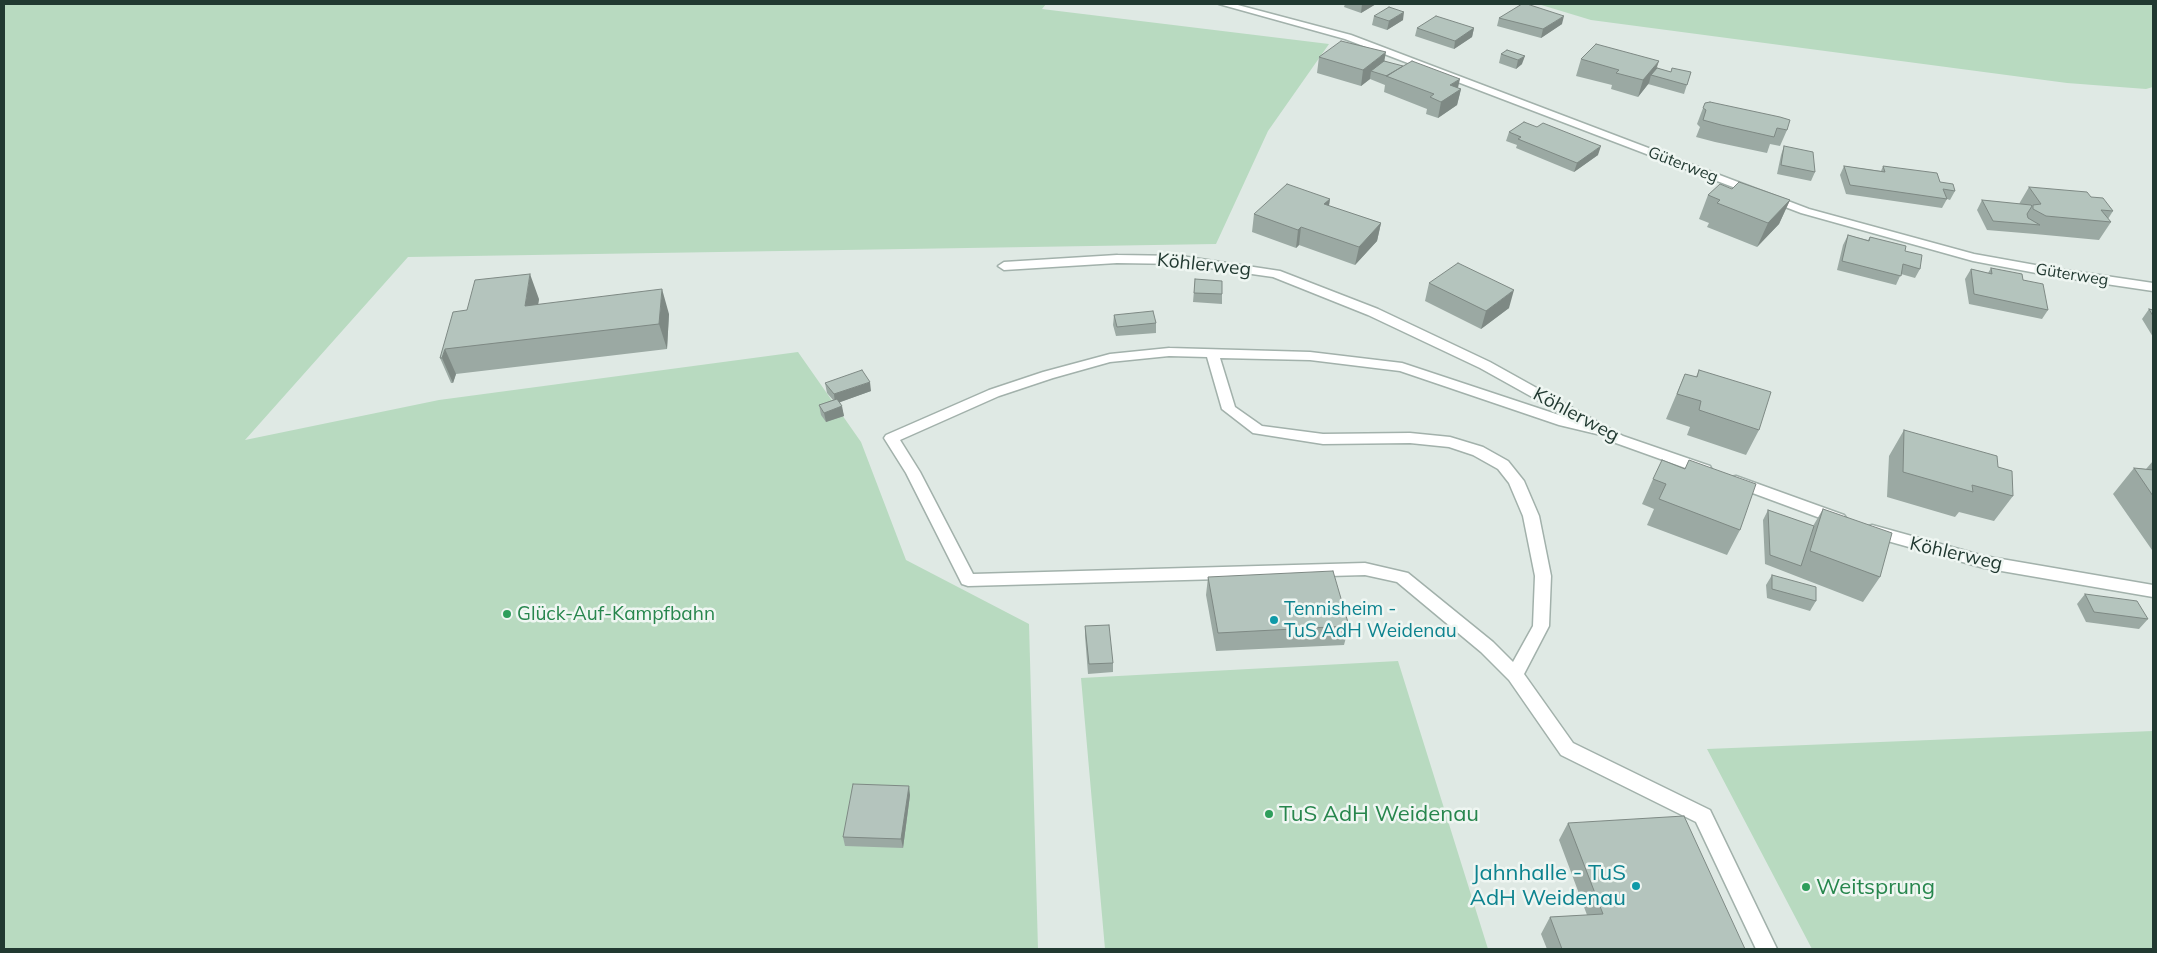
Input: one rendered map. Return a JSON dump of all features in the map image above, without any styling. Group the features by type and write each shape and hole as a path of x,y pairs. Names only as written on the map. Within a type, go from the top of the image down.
{"street":[{"name":"Güterweg","path":"1224,4 1348,37 1805,211 1974,257 2052,272 2153,287"},
{"name":"Köhlerweg","path":"1004,266 1117,259 1172,260 1276,274 1373,312 1485,365 1618,439 1896,539 1984,562 2153,591"},
{"path":"1601,430 1559,420 1402,367 1310,356 1169,352 1110,358 1048,375 994,393 891,438 917,480 968,580 1365,569 1402,577 1487,647 1514,675 1567,748 1703,816 1768,949"},
{"path":"1212,353 1229,409 1258,430 1323,439 1410,438 1450,442 1478,451 1503,465 1516,481 1531,516 1544,576 1541,626 1514,675"}],"green space":[{"path":"4,4 1046,4 1042,9 1329,44 1268,131 1216,244 408,257 245,440 439,400 798,352 861,442 906,560 1029,624 1038,949 4,949"},
{"path":"1538,4 2153,4 2153,87 2146,89 2067,83 1591,20"},
{"name":"TuS AdH Weidenau","path":"1398,661 1488,949 1105,949 1081,678"},
{"path":"2153,731 2153,949 1812,949 1707,749"}],"building":[{"path":"1522,4 1564,16 1543,29 1499,18"},
{"path":"1389,7 1404,12 1389,21 1374,16"},
{"path":"1436,16 1474,28 1455,41 1417,28"},
{"path":"1341,41 1386,52 1363,70 1319,57"},
{"path":"1596,44 1659,61 1643,80 1616,73 1619,70 1581,59"},
{"path":"1507,50 1525,56 1518,60 1501,54"},
{"path":"1384,61 1403,66 1387,76 1371,71"},
{"path":"1412,61 1460,79 1450,85 1461,89 1441,102 1430,97 1434,94 1386,76"},
{"path":"1657,68 1671,72 1672,68 1691,72 1687,85 1651,75"},
{"path":"1710,102 1790,120 1787,130 1777,128 1774,137 1703,120 1706,110 1703,108 1705,103"},
{"path":"1524,122 1537,127 1543,123 1601,146 1577,163 1518,139 1521,137 1509,132"},
{"path":"1784,146 1813,152 1815,172 1781,165"},
{"path":"1844,166 1885,172 1883,166 1937,173 1940,182 1953,184 1955,191 1943,189 1947,199 1850,185"},
{"path":"1739,182 1790,200 1768,223 1717,203 1720,200 1708,195 1720,184 1732,189"},
{"path":"1287,184 1330,199 1324,204 1381,223 1359,247 1301,227 1298,230 1254,214"},
{"path":"2029,187 2087,192 2091,197 2103,198 2113,211 2101,210 2111,222 2046,216 2033,209 2033,205 2041,204"},
{"path":"1982,200 2031,205 2027,214 2028,218 2040,225 1993,221"},
{"path":"1848,235 1869,241 1870,237 1906,246 1905,251 1922,255 1920,269 1903,264 1901,276 1842,261"},
{"path":"1458,263 1514,290 1486,311 1429,283"},
{"path":"1991,268 2022,274 2023,280 2043,284 2048,310 1974,294 1971,269 1992,274"},
{"path":"530,274 525,306 662,289 659,324 445,349 442,358 440,358 453,312 467,310 475,280"},
{"path":"1195,279 1222,281 1222,294 1194,293"},
{"path":"1153,311 1156,323 1117,327 1114,315"},
{"path":"862,370 870,382 834,394 825,383"},
{"path":"1699,370 1771,392 1759,430 1699,410 1701,401 1677,394 1685,374 1697,377"},
{"path":"837,399 842,406 824,413 819,405"},
{"path":"1904,430 1997,456 1998,467 2012,471 2013,496 1972,485 1973,492 1903,472"},
{"path":"1662,460 1685,469 1689,460 1756,484 1740,530 1659,499 1666,484 1653,479"},
{"path":"2134,468 2153,470 2153,496"},
{"path":"1823,509 1892,533 1880,577 1810,551"},
{"path":"1768,510 1814,526 1801,566 1770,555"},
{"name":"Tennisheim - TuS AdH Weidenau","path":"1333,571 1349,626 1218,633 1208,577"},
{"path":"1772,575 1816,587 1816,601 1772,589"},
{"path":"2085,594 2137,601 2148,619 2094,612"},
{"path":"1109,625 1113,663 1089,664 1085,626"},
{"path":"853,784 909,786 901,839 843,837"},
{"name":"Jahnhalle - TuS AdH Weidenau","path":"1684,816 1745,949 1562,949 1550,917 1603,914 1568,823"}],"place":[{"name":"Glück-Auf-Kampfbahn","path":"507,614"},
{"name":"Tennisheim - TuS AdH Weidenau","path":"1274,620"},
{"name":"TuS AdH Weidenau","path":"1269,814"},
{"name":"Jahnhalle - TuS AdH Weidenau","path":"1636,886"},
{"name":"Weitsprung","path":"1806,887"}]}
